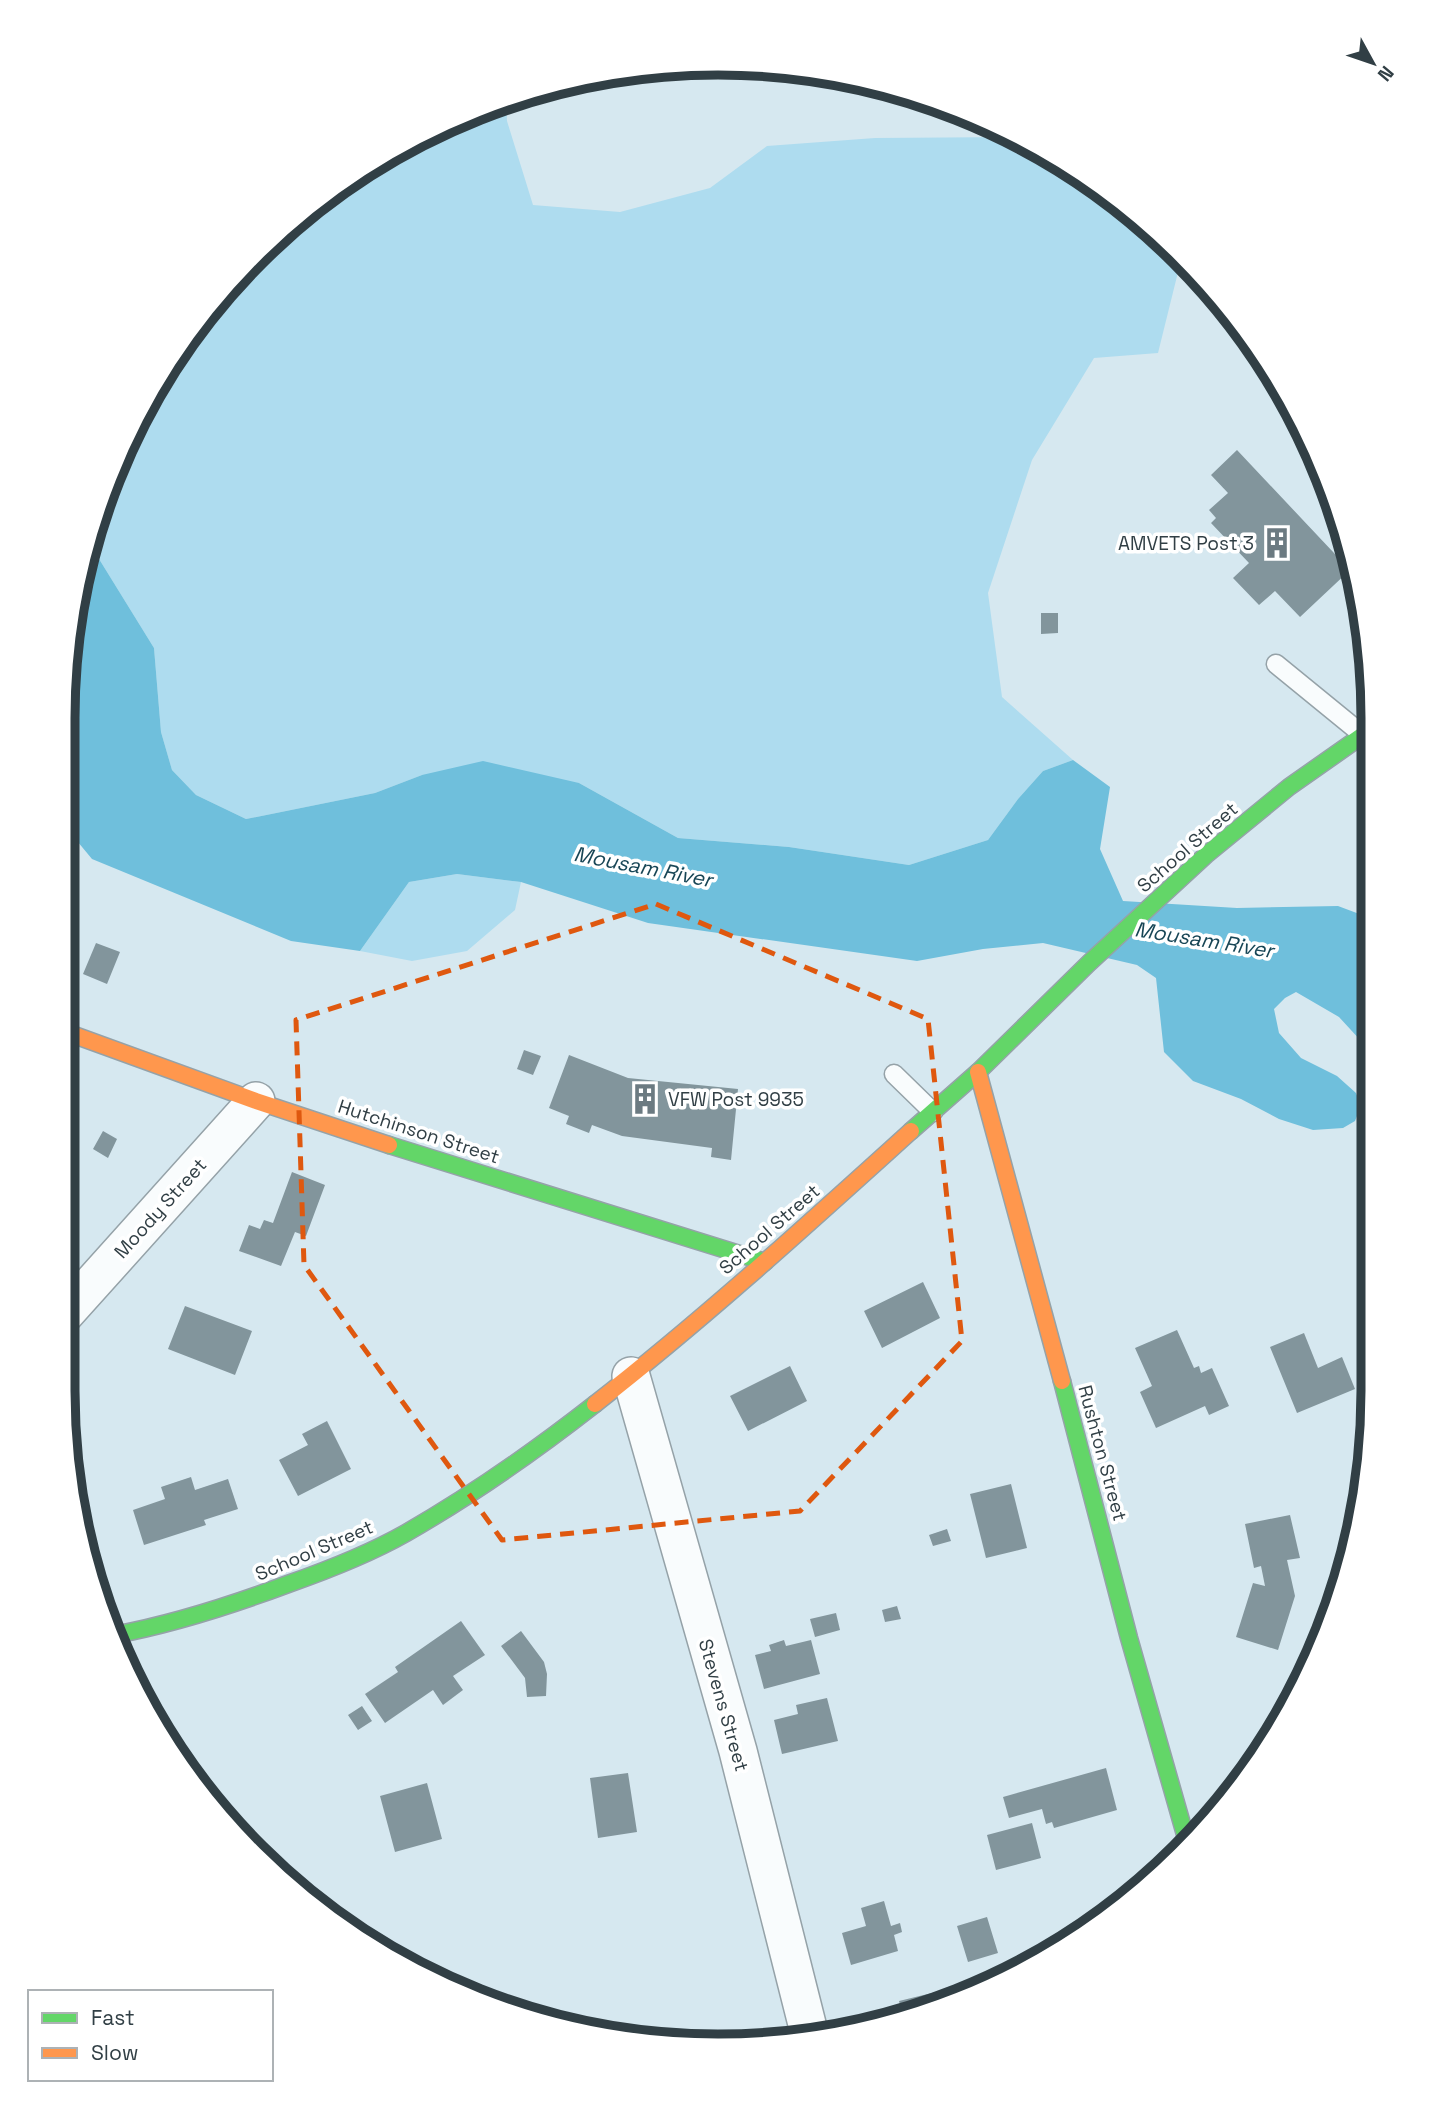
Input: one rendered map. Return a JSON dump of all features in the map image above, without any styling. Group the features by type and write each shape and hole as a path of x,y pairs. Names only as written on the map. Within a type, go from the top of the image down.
{"street":[{"name":"School Street","path":"123,1633 146,1629 286,1587 330,1569 404,1534 523,1459 631,1376 765,1262 978,1072 1089,963 1206,855 1289,787 1361,737"},
{"name":"Hutchinson Street","path":"75,1035 256,1101 765,1262"},
{"name":"Rushton Street","path":"978,1072 1086,1468 1129,1638 1184,1832"},
{"name":"Moody Street","path":"75,1303 256,1101"},
{"name":"Stevens Street","path":"631,1376 738,1751 808,2027"}],"lane":[{"path":"1276,664 1361,727"},
{"path":"894,1074 933,1112"},
{"path":"615,1215 621,1197"}],"highlighted area":[{"path":"656,904 928,1019 962,1341 800,1511 502,1540 304,1265 296,1020"}],"shaded area":[{"path":"506,111 507,121 533,205 620,212 710,188 767,146 875,138 992,137 1039,161 1109,208 1178,271 1158,353 1094,358 1032,460 988,593 1002,697 1073,760 1043,771 988,840 909,865 789,847 678,838 579,783 422,775 375,793 246,819 196,795 172,770 161,732 154,648 96,555 124,472 161,397 184,361 235,294 294,235 327,208 397,161 472,124"},
{"path":"457,874 521,882 515,910 467,951 412,961 360,951 409,882"}],"water":[{"name":"Mousam River","path":"96,555 154,648 161,732 172,770 196,795 246,819 375,793 422,775 483,761 579,783 678,838 789,847 909,865 988,840 1043,771 1073,760 1110,787 1100,849 1123,901 1237,908 1338,906 1361,915 1361,1041 1339,1017 1296,992 1274,1009 1279,1033 1301,1058 1337,1076 1356,1093 1361,1106 1355,1121 1343,1128 1313,1130 1279,1119 1241,1099 1193,1081 1164,1052 1156,978 1137,965 1043,943 983,949 917,961 648,923 521,882 457,874 409,882 360,951 291,941 92,859 75,838 75,718 81,634"}],"building":[{"name":"AMVETS Post 3","path":"1237,450 1341,560 1344,575 1300,617 1275,591 1259,605 1233,578 1249,563 1211,523 1216,518 1209,510 1228,493 1211,475"},
{"path":"1041,613 1058,613 1058,633 1041,634"},
{"path":"96,943 120,952 107,984 83,974"},
{"path":"524,1050 541,1056 533,1075 517,1069"},
{"name":"VFW Post 9935","path":"569,1055 628,1078 738,1089 731,1160 711,1157 712,1148 622,1136 592,1125 589,1133 566,1124 569,1116 549,1108"},
{"path":"103,1131 117,1139 108,1158 93,1149"},
{"path":"292,1172 325,1185 306,1236 295,1232 281,1266 239,1251 249,1225 260,1229 264,1220 273,1223"},
{"path":"923,1282 940,1318 882,1348 864,1311"},
{"path":"185,1306 252,1331 235,1375 168,1349"},
{"path":"1177,1330 1194,1368 1199,1366 1201,1373 1212,1368 1229,1406 1209,1415 1205,1406 1156,1428 1140,1392 1152,1386 1135,1348"},
{"path":"1304,1333 1318,1368 1342,1357 1355,1389 1297,1413 1270,1347"},
{"path":"790,1366 807,1401 748,1431 730,1396"},
{"path":"327,1421 351,1469 298,1496 279,1460 308,1445 302,1434"},
{"path":"191,1477 195,1490 228,1479 238,1509 204,1520 206,1525 144,1545 133,1510 165,1499 161,1487"},
{"path":"1011,1484 1027,1548 986,1558 970,1494"},
{"path":"1290,1515 1300,1558 1287,1560 1295,1596 1278,1650 1236,1637 1253,1583 1265,1586 1261,1566 1254,1568 1245,1524"},
{"path":"947,1529 951,1541 933,1546 929,1535"},
{"path":"897,1606 901,1619 885,1622 882,1610"},
{"path":"836,1613 840,1630 815,1637 810,1619"},
{"path":"461,1621 485,1655 453,1676 463,1690 443,1705 433,1690 385,1723 365,1694 398,1672 395,1667"},
{"path":"521,1631 544,1662 547,1674 546,1696 527,1697 525,1678 501,1646"},
{"path":"784,1640 786,1646 811,1640 820,1674 764,1689 755,1655 771,1651 769,1645"},
{"path":"827,1698 838,1741 782,1754 774,1720 798,1714 796,1705"},
{"path":"362,1706 372,1721 358,1730 348,1715"},
{"path":"1106,1768 1117,1810 1054,1828 1052,1822 1046,1824 1042,1809 1009,1818 1003,1797"},
{"path":"628,1773 637,1832 598,1838 590,1778"},
{"path":"427,1783 442,1839 395,1852 380,1796"},
{"path":"1032,1823 1041,1858 996,1870 987,1835"},
{"path":"884,1901 891,1926 900,1923 902,1932 894,1935 898,1951 851,1965 842,1933 866,1926 861,1908"},
{"path":"987,1917 998,1953 968,1962 957,1926"},
{"path":"936,1992 937,1995 901,2007 899,2001"}],"traffic: fast":[{"path":"911,1131 978,1072 1089,963 1206,855 1289,787 1361,736"},
{"path":"389,1145 765,1262"},
{"path":"1062,1381 1129,1638 1184,1832"},
{"path":"122,1633 180,1620 224,1606 318,1573 378,1548 479,1488 595,1404"}],"traffic: slow":[{"path":"75,1035 256,1101 389,1145"},
{"path":"978,1072 1062,1381"},
{"path":"595,1404 795,1236 911,1131"}],"place":[{"name":"AMVETS Post 3","path":"1277,543"},
{"name":"VFW Post 9935","path":"645,1099"}]}
